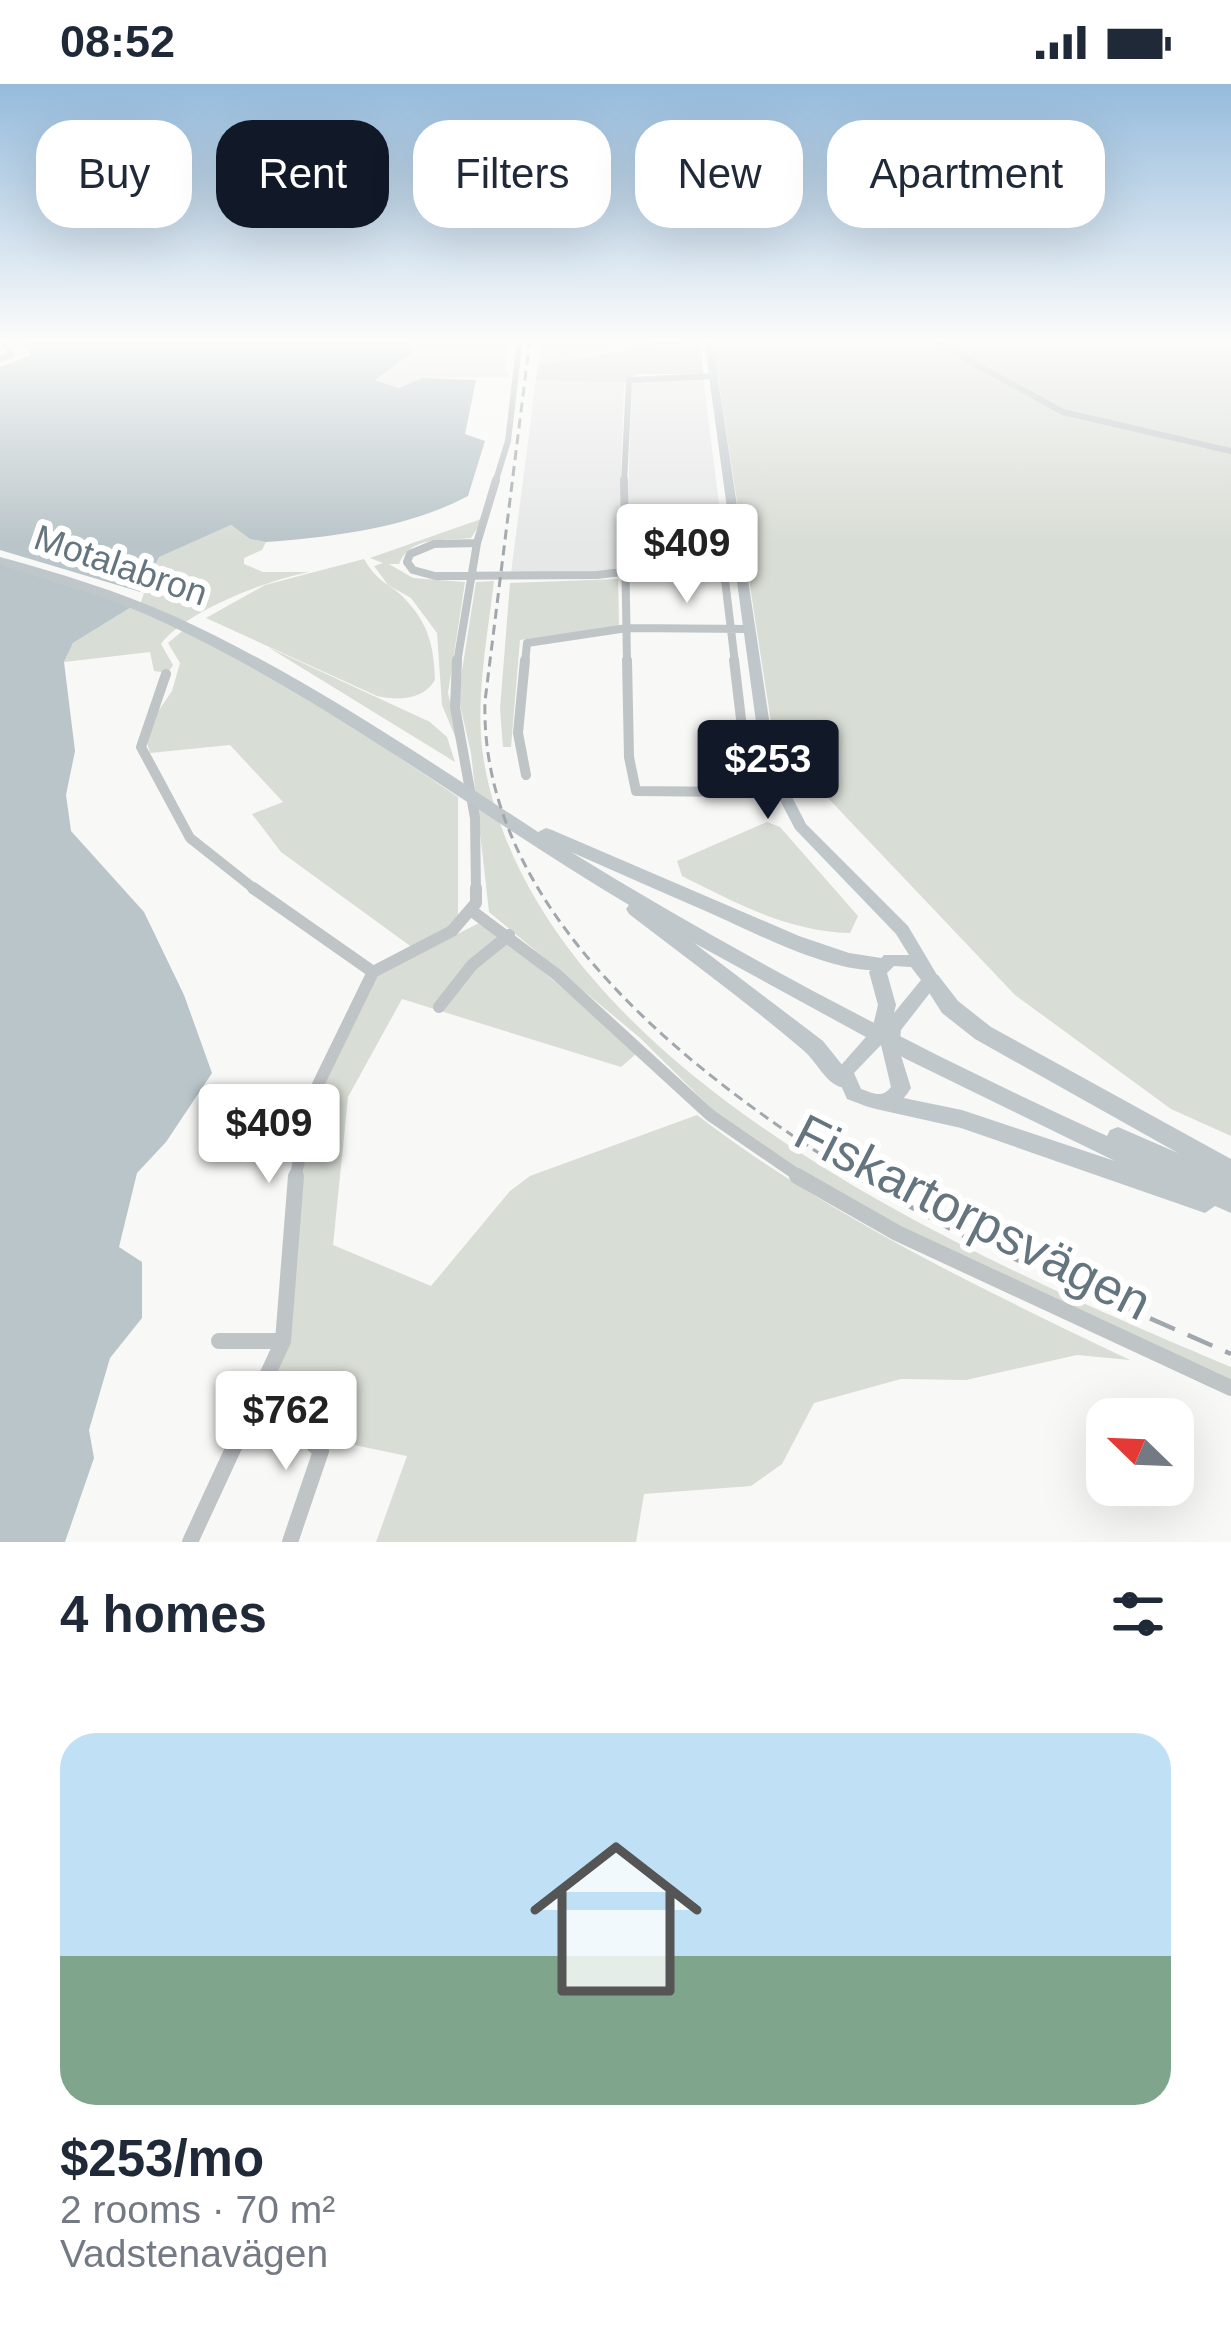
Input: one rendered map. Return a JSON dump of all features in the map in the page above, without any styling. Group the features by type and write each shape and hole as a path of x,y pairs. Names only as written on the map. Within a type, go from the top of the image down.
{"highway":[{"name":"Motalabron","path":"0,558 218,635 547,840"},
{"path":"547,840 613,886 1231,1202"},
{"path":"547,840 836,957 885,961"},
{"path":"547,840 850,1011"},
{"path":"613,886 653,924 815,1047 844,1081"},
{"path":"928,974 950,1007 983,1033 1231,1171"},
{"path":"936,1055 1231,1188"},
{"path":"884,1103 962,1118 1231,1211"}],"main road":[{"path":"718,407 769,766 787,805 816,846 913,944 928,974"},
{"path":"880,909 895,941 878,979 887,1005 884,1023 877,1040 848,1065 844,1081 863,1099 884,1103 901,1088 890,1049 892,1028 928,974"},
{"path":"885,961 910,960 928,974"}],"street":[{"path":"190,1542 283,1341 304,1118 373,972 452,931 472,911 478,894 475,818 454,696 477,543 508,441 512,407"},
{"path":"628,407 626,628 629,757 636,791 744,791 750,782 725,580"},
{"path":"1055,407 1231,451"},
{"path":"477,543 428,545 410,554 407,562 419,573 435,576 625,573 738,558"},
{"path":"526,776 518,734 524,646 626,628 748,629"},
{"path":"166,674 141,747 190,838 234,875 373,972"},
{"name":"Fiskartorpsvägen","path":"472,911 508,935 710,1115 789,1173 861,1215 1231,1388"},
{"path":"439,1007 472,965 508,935"},
{"path":"219,1341 283,1341"},
{"path":"245,1424 308,1439 321,1450 290,1542"}],"shaded area":[{"path":"0,407 470,407 465,434 485,441 468,496 421,516 344,534 266,542 250,539 231,525 159,557 133,606 73,643 64,662 75,751 66,795 71,831 144,912 184,995 212,1073 166,1142 137,1173 119,1247 142,1262 142,1318 110,1358 89,1430 94,1458 65,1542 0,1542"},
{"path":"532,407 623,407 618,566 610,572 511,573"},
{"path":"630,407 707,407 724,543 627,553"},
{"path":"722,407 1231,407 1231,1136 1171,1109 1015,995 827,797 783,760 774,742"},
{"path":"484,518 471,538 420,544 399,564 389,564 413,578 465,582 448,693 462,753 442,705 437,633 411,598 388,585 374,566 383,563 370,558"},
{"path":"231,525 250,539 266,542 262,550 244,558 244,564 263,572 309,572 251,590 189,620 161,644 173,665 168,673 154,671 150,652 64,662 73,643 133,606 158,557"},
{"path":"724,543 726,556 645,568 629,563 627,553"},
{"path":"364,559 414,609 429,637 435,680 417,695 377,696 206,618 265,585"},
{"path":"618,579 619,626 520,640 511,747 503,747 500,709 510,583"},
{"path":"494,581 481,695 484,762 521,873 588,972 676,1061 781,1140 895,1210 1013,1270 1231,1367 1231,1382 835,1196 714,1111 639,1037 489,912 471,753 458,696 476,582"},
{"path":"186,628 293,686 458,797 458,922 413,948 281,852 252,814 283,802 230,745 150,753 144,732 172,691 180,663 168,643"},
{"path":"268,647 430,722 447,737 455,762"},
{"path":"767,822 780,827 858,916 850,933 783,921 682,876 677,861"},
{"path":"479,923 492,927 637,1053 621,1067 402,999 348,1097 333,1245 431,1286 510,1191 530,1176 697,1115 854,1219 1130,1360 1077,1355 966,1380 901,1379 814,1403 782,1464 751,1486 644,1494 636,1542 376,1542 407,1456 248,1423 285,1341 308,1113 364,982"}],"pier":[{"path":"0,550 144,593 139,608 0,564"}],"railway":[{"path":"522,407 485,701 493,778 518,851 558,919 609,982 668,1040 732,1092 858,1177"},
{"path":"858,1177 965,1237 1231,1354"}]}
